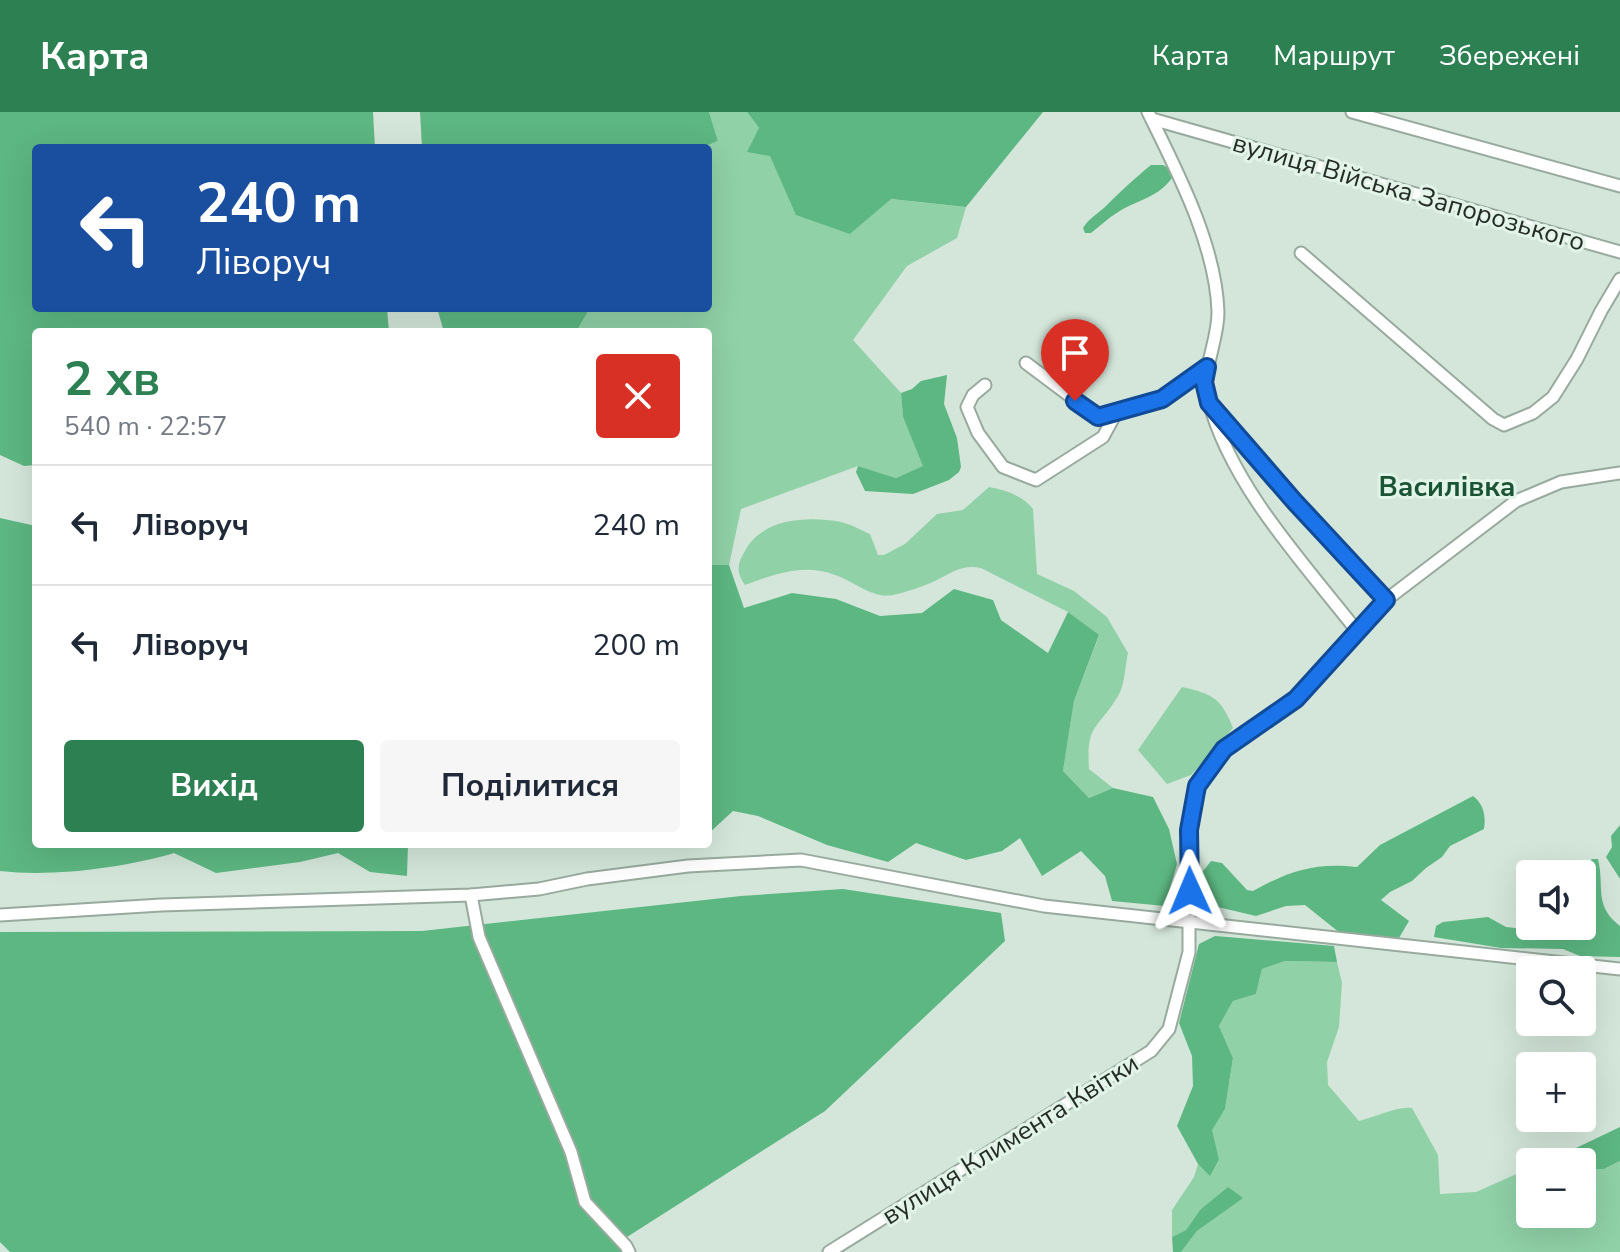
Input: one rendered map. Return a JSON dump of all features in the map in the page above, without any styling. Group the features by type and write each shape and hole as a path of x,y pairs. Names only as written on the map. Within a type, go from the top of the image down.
{"street":[{"path":"1352,112 1620,186"},
{"path":"1150,116 1188,196 1211,267 1218,309 1217,329 1204,382 1228,456 1279,531 1357,631"},
{"name":"вулиця Війська Запорозького","path":"1150,116 1620,252"},
{"path":"1301,253 1493,419 1504,425 1533,413 1553,397 1620,279"},
{"path":"1026,363 1098,417 1162,399 1207,367"},
{"path":"985,385 973,395 967,407 978,433 1003,467 1036,480 1103,437 1116,413"},
{"path":"1209,403 1386,600"},
{"name":"вулиця Климента Квітки","path":"829,1252 1151,1051 1169,1029 1189,952 1189,830 1197,786 1224,749 1296,699 1386,600 1516,501 1561,482 1620,473"},
{"path":"0,915 161,905 471,895 539,889 587,879 688,866 801,860 1044,906 1620,969"},
{"path":"471,895 479,937 571,1152 585,1202 629,1252"}],"green space":[{"path":"0,112 373,112 375,144 32,144 32,312 387,312 389,328 32,328 32,465 24,466 0,455"},
{"path":"420,112 709,112 718,141 711,144 422,144"},
{"path":"709,112 747,112 759,128 770,155 850,234 890,199 966,207 957,238 907,266 853,340 901,393 903,417 924,466 896,478 858,466 741,509 729,565 712,565 712,328 578,328 588,312 712,312 711,144 718,141"},
{"path":"747,112 1043,112 966,207 891,199 850,234 796,215 770,156 747,152 759,128"},
{"path":"1151,165 1163,165 1170,169 1172,178 1167,184 1156,193 1119,211 1091,233 1085,233 1083,228 1088,221"},
{"path":"438,312 588,312 578,328 443,328"},
{"path":"947,375 944,404 957,438 959,472 949,480 913,494 865,491 856,472 858,466 896,478 923,466 903,417 901,393 921,381"},
{"path":"989,487 1013,494 1033,509 1037,574 1074,591 1107,617 1128,653 1120,692 1094,728 1089,743 1089,769 1113,788 1089,798 1063,771 1074,701 1099,636 1068,612 974,567 957,570 914,589 885,596 835,575 812,570 778,574 745,585 740,576 739,564 745,551 753,540 774,526 814,519 841,522 870,534 878,555 884,555 905,544 937,514 963,510"},
{"path":"0,518 32,525 32,848 408,848 407,876 370,872 338,853 300,862 216,873 174,853 88,870 42,873 0,871"},
{"path":"712,565 729,565 744,608 792,593 836,599 880,616 922,613 954,589 993,600 1001,620 1048,653 1068,612 1099,635 1074,701 1063,771 1089,798 1113,788 1153,797 1169,829 1177,864 1165,906 1112,901 1105,876 1081,851 1042,876 1020,838 1002,851 966,860 916,843 888,862 827,845 758,816 733,811 712,830"},
{"path":"1182,687 1215,699 1233,728 1191,775 1167,784 1138,750"},
{"path":"1473,796 1483,811 1484,829 1450,846 1442,857 1412,881 1381,900 1409,921 1399,938 1340,933 1305,905 1286,906 1256,916 1205,904 1201,900 1200,875 1211,861 1222,863 1247,890 1253,891 1279,878 1315,867 1357,867 1380,845"},
{"path":"1620,825 1620,879 1606,857 1612,847 1611,836"},
{"path":"1598,859 1606,911 1620,926 1620,957 1580,956 1563,949 1501,948 1434,937 1436,926 1443,922 1488,917 1506,927 1516,928 1516,940 1596,940 1596,860 1591,860"},
{"path":"843,889 1001,913 1005,941 825,1111 627,1237 626,1252 10,1252 0,1242 0,932 422,931 741,896"},
{"path":"1215,936 1334,946 1337,962 1285,961 1262,969 1256,994 1233,1001 1219,1026 1233,1058 1225,1109 1212,1130 1219,1160 1210,1176 1198,1164 1177,1126 1193,1086 1192,1056 1179,1023 1199,944"},
{"path":"1285,961 1337,962 1342,983 1339,1027 1327,1062 1328,1085 1359,1121 1393,1110 1412,1108 1438,1155 1440,1194 1476,1192 1516,1174 1516,1228 1596,1228 1596,1169 1620,1161 1620,1252 1181,1252 1197,1231 1242,1198 1200,1210 1186,1230 1172,1237 1172,1210 1194,1177 1198,1164 1210,1175 1219,1161 1211,1130 1225,1109 1233,1058 1219,1026 1233,1001 1256,994 1262,969"},
{"path":"1620,1127 1620,1161 1604,1169 1596,1169 1596,1148 1576,1148"},
{"path":"1228,1187 1243,1198 1197,1231 1181,1252 1173,1252 1172,1237 1186,1230 1200,1210"}],"district":[{"name":"Василівка","path":"1447,486"}],"route":[{"path":"1075,401 1098,417 1116,413 1162,399 1207,367 1204,382 1209,403 1386,600 1296,699 1224,749 1197,786 1189,830 1190,891"}]}
